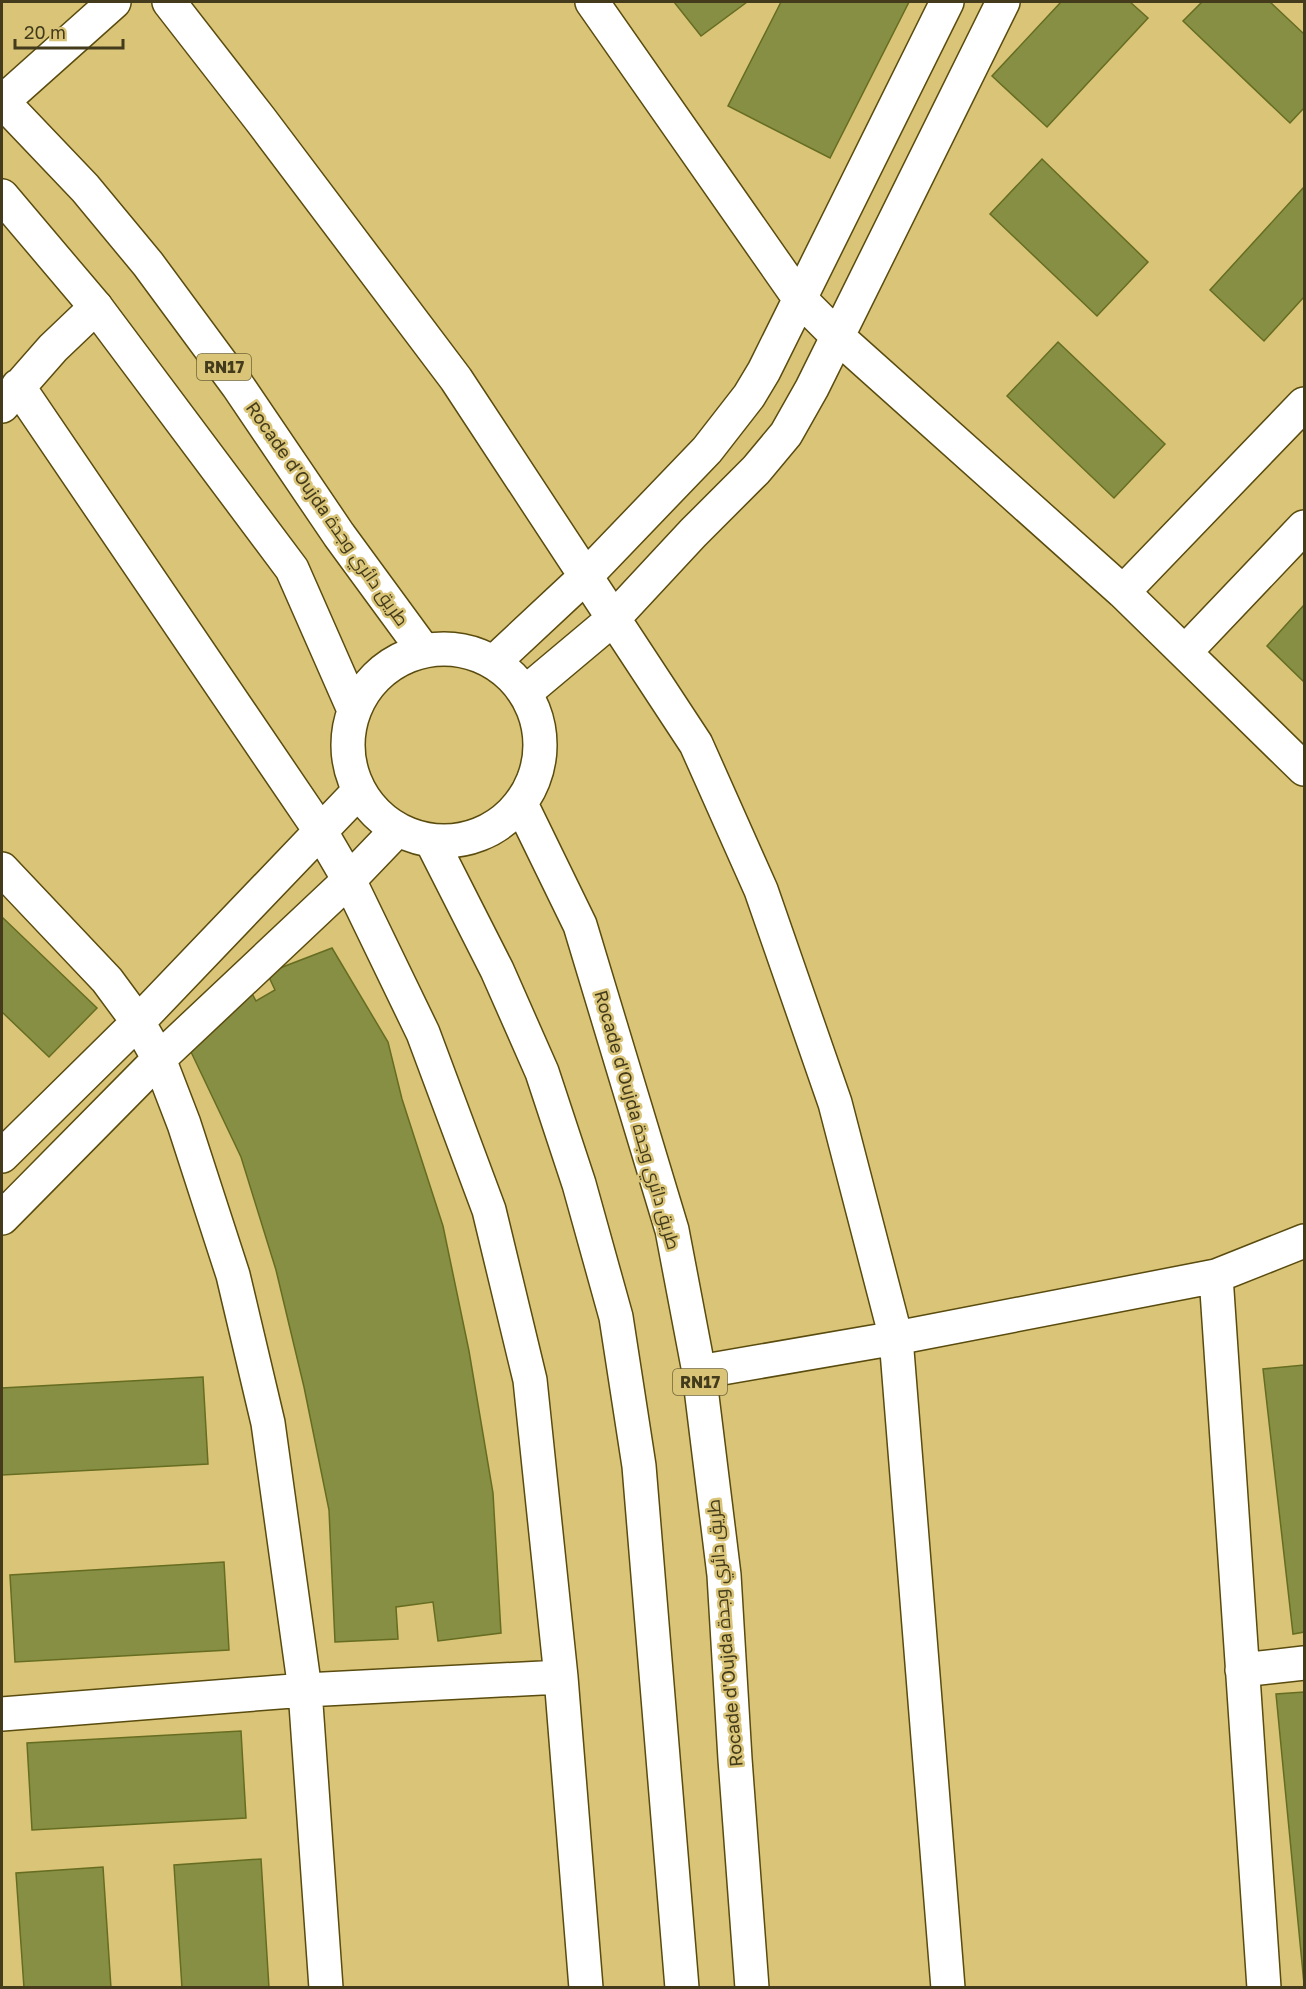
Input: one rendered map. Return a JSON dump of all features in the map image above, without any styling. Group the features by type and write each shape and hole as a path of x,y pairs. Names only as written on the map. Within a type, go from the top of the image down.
{"main road":[{"path":"2,102 114,2"},
{"path":"169,2 456,379 696,744 761,890 836,1103 896,1338 948,1988"},
{"path":"592,2 799,298 837,336 1124,592 1305,769"},
{"path":"494,662 585,577 707,450 749,396 764,371 947,2"},
{"path":"526,692 613,619 693,533 756,470 786,434 1003,2"},
{"name":"Rocade d'Oujda طريق دائري وجدة","path":"2,102 85,188 148,264 238,386 339,535 424,651"},
{"path":"2,196 96,307 292,569 354,711"},
{"path":"96,307 10,396 321,832 349,880 423,1033 489,1210 530,1380 561,1677 586,1988"},
{"path":"1124,592 1305,404"},
{"path":"1185,652 1305,527"},
{"path":"460,649 494,662 512,675 526,692 538,720 541,749 535,778 521,804 503,822 482,835 457,841 432,842 414,838 397,830 381,819 369,806 359,791 350,765 348,737 354,711 365,689 381,672 401,658 424,651 460,649"},
{"path":"2,1156 138,1022 359,791"},
{"name":"Rocade d'Oujda طريق دائري وجدة","path":"521,804 580,925 672,1230 699,1372 724,1575 752,1988"},
{"path":"2,1218 159,1059 349,880 397,830"},
{"path":"432,842 497,970 542,1072 579,1184 616,1317 639,1466 682,1988"},
{"path":"2,868 107,980 138,1022 159,1059 184,1124 233,1275 268,1423 305,1690 326,1988"},
{"path":"699,1372 896,1338 1216,1276 1305,1241"},
{"path":"1216,1276 1264,1988"},
{"path":"1242,1670 1305,1663"},
{"path":"2,1714 305,1690 561,1677"}],"building":[{"path":"674,2 747,2 701,36"},
{"path":"781,2 909,2 830,158 728,106"},
{"path":"1061,2 1130,2 1148,18 1047,127 992,76"},
{"path":"1202,2 1270,2 1304,34 1304,108 1290,123 1183,21"},
{"path":"1042,159 1148,262 1097,316 990,214"},
{"path":"1304,187 1304,297 1264,341 1210,290"},
{"path":"1058,342 1165,444 1114,498 1007,396"},
{"path":"1304,605 1304,682 1267,646"},
{"path":"2,917 97,1008 49,1057 2,1012"},
{"path":"332,948 388,1042 402,1099 443,1226 469,1351 493,1493 501,1633 438,1641 433,1602 396,1607 398,1639 335,1642 329,1510 304,1387 276,1270 241,1157 191,1052 249,988 256,1001 275,990 267,973"},
{"path":"1304,1365 1304,1632 1293,1634 1263,1369"},
{"path":"203,1377 208,1464 2,1475 2,1388"},
{"path":"224,1562 229,1650 15,1662 10,1575"},
{"path":"1304,1692 1304,1984 1276,1694"},
{"path":"241,1731 246,1818 32,1830 27,1743"},
{"path":"261,1859 269,1988 182,1988 174,1865"},
{"path":"103,1867 111,1988 24,1988 16,1873"}]}
